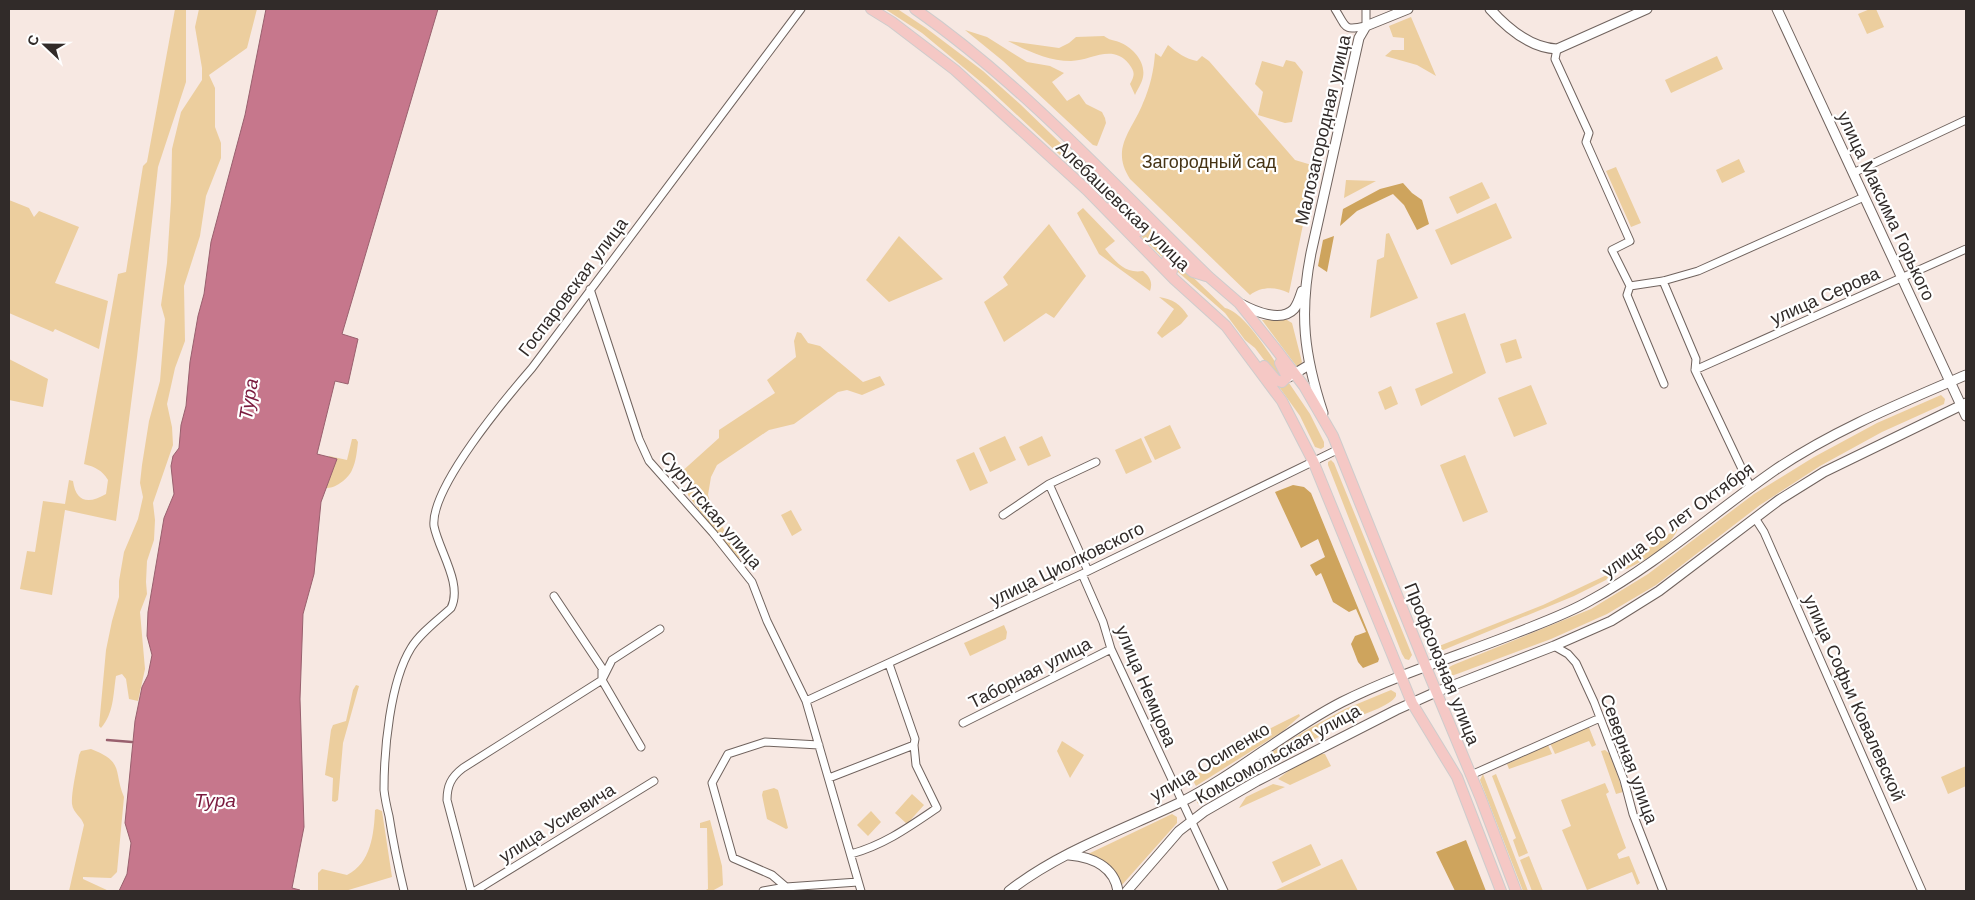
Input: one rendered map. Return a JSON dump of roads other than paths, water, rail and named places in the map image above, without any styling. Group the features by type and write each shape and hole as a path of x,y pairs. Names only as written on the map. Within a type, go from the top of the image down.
{"main road":[{"name":"Алебашевская улица","path":"871,9 924,45 980,92 1087,190 1174,279 1226,326 1282,401 1314,461"},
{"name":"Алебашевская улица","path":"915,9 998,73 1239,304 1295,374 1325,420 1339,449"},
{"path":"1366,26 1408,9"},
{"path":"1490,9 1531,43 1544,48 1557,49 1647,9"},
{"name":"улица Максима Горького","path":"1777,9 1950,382 1964,404 1966,416"},
{"name":"Малозагородная улица","path":"1325,420 1309,365 1304,315 1305,284 1358,38 1366,26"},
{"path":"1098,202 1116,211 1136,230 1142,230 1146,224 1145,221 1134,209 1130,200"},
{"path":"1174,279 1173,272 1166,262 1169,256 1176,257 1193,272 1209,277"},
{"name":"Малозагородная улица","path":"1239,304 1263,313 1286,315 1296,305 1305,284"},
{"path":"1243,348 1254,353 1279,382 1309,365"},
{"path":"1276,348 1279,360 1286,373 1285,380"},
{"name":"улица 50 лет Октября","path":"1402,676 1556,618 1590,601 1644,568 1776,470 1838,433 1966,375"},
{"path":"1412,702 1554,646 1611,620 1659,591 1778,500 1824,472 1964,404"},
{"name":"Профсоюзная улица","path":"1339,449 1516,891"},
{"name":"Профсоюзная улица","path":"1314,461 1412,702 1457,777 1501,891"},
{"name":"улица Осипенко","path":"1009,891 1028,876 1068,855 1182,801 1341,702 1402,676"},
{"name":"Комсомольская улица","path":"1127,891 1171,840 1192,820 1257,781 1412,702"},
{"path":"1068,855 1088,858 1106,868 1116,881 1118,891"}],"street":[{"name":"Госпаровская улица","path":"404,891 384,791 391,705 396,682 411,648 420,636 452,608 454,602 455,588 434,526 433,517 437,504 445,487 496,409 532,368 801,9"},
{"name":"Малозагородная улица","path":"1335,9 1346,27 1350,29 1366,26"},
{"path":"1366,9 1366,26"},
{"path":"1557,49 1555,59 1590,133 1586,142 1630,241 1612,250 1630,286 1627,295 1664,384"},
{"path":"1853,173 1966,120"},
{"path":"1630,286 1663,281 1698,272 1864,197"},
{"name":"улица Серова","path":"1695,370 1966,249"},
{"path":"1663,281 1696,359 1695,370 1751,488"},
{"name":"Сургутская улица","path":"590,289 639,439 649,460 713,533 752,582 767,622 806,702 861,891"},
{"name":"улица Циолковского","path":"806,702 1085,572 1339,449"},
{"path":"1003,515 1049,484 1096,462"},
{"name":"улица Немцова","path":"1049,484 1085,572 1111,649 1224,891"},
{"name":"улица Софьи Ковалевской","path":"1755,518 1764,532 1922,891"},
{"path":"554,596 602,668 602,680 641,747"},
{"path":"470,891 447,800 447,792 452,777 602,680 612,660 660,629"},
{"name":"Северная улица","path":"1554,646 1568,654 1576,663 1624,780 1633,814 1663,891"},
{"name":"Таборная улица","path":"963,723 1111,649"},
{"path":"851,854 874,847 895,836 938,808 916,765 915,739 889,664"},
{"path":"1471,776 1600,718"},
{"path":"786,886 772,875 733,858 712,783 728,754 765,742 819,745"},
{"path":"829,778 914,745"},
{"name":"улица Усиевича","path":"474,891 654,781"},
{"path":"763,891 786,886 858,882"}],"water":[{"name":"Тура","path":"266,9 438,9 342,334 358,339 348,384 335,381 317,454 337,459 321,502 314,574 303,614 300,699 304,827 292,888 300,891 119,891 127,874 131,843 125,823 135,721 142,687 148,675 152,655 147,636 148,612 164,518 174,494 171,466 173,456 179,448 181,425 186,406 190,362 204,294 211,242 245,115"}],"waterway":[{"path":"107,740 132,742"}],"park label":[{"name":"Загородный сад","path":"1209,162"}]}
